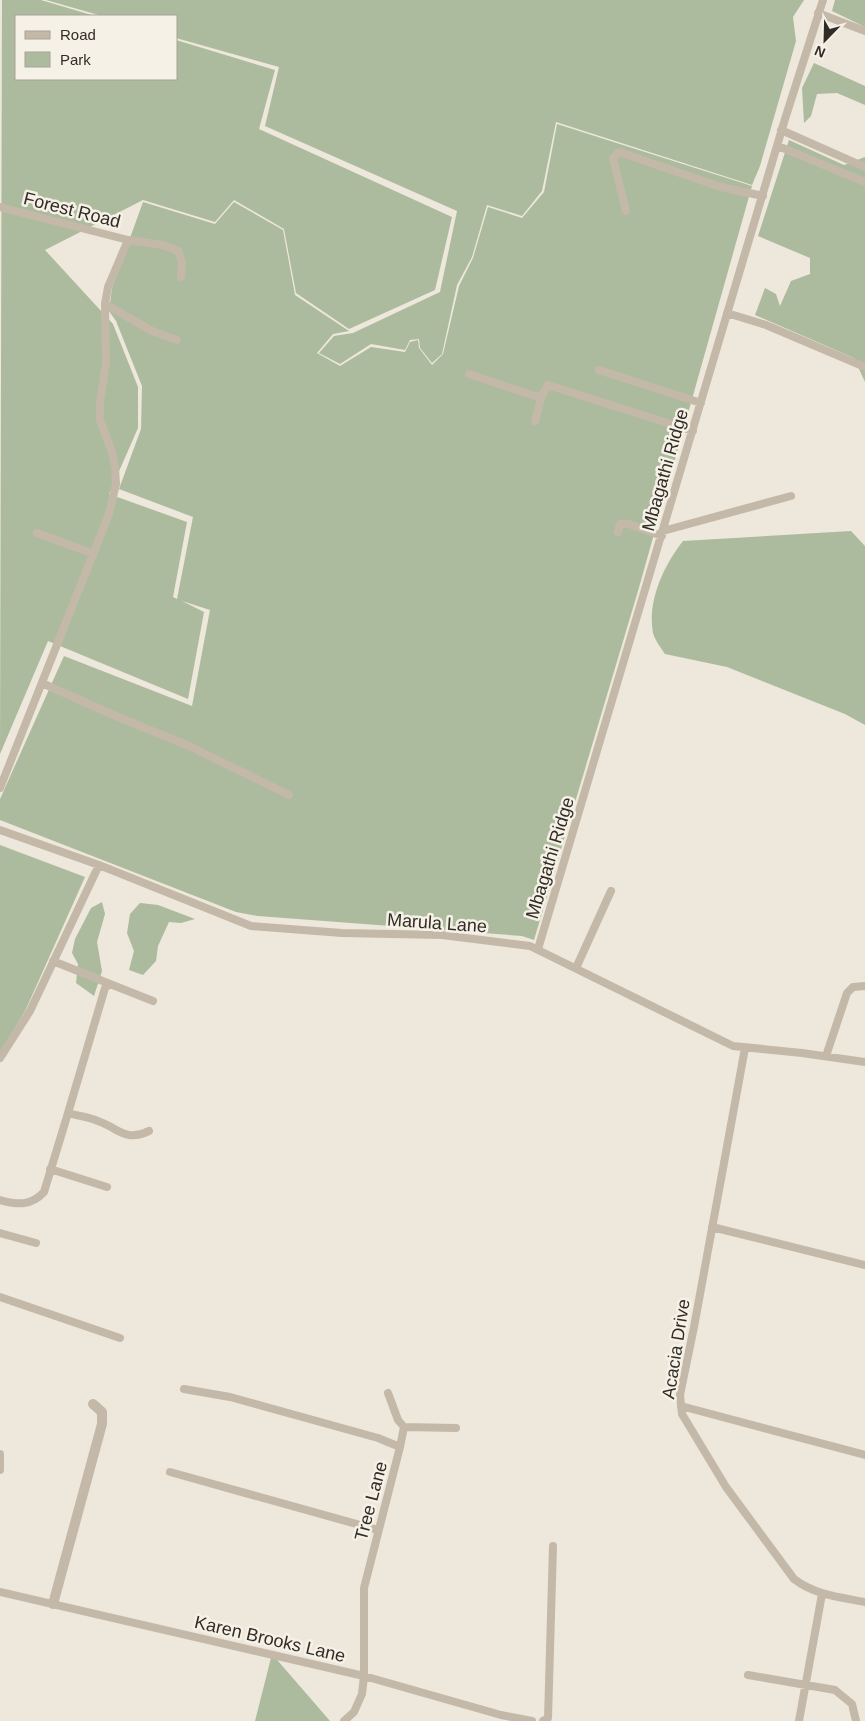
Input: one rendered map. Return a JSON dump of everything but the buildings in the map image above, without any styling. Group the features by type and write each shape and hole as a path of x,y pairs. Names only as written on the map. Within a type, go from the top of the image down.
{"street":[{"name":"Mbagathi Ridge","path":"538,949 778,146 781,130 823,0"},
{"path":"818,13 865,32"},
{"path":"781,130 865,167"},
{"path":"778,146 865,182"},
{"path":"626,210 614,168 613,158 619,152 721,187 763,196"},
{"name":"Forest Road","path":"0,207 128,240 108,287 105,304 106,363 100,402 100,420 112,452 116,484 109,514 0,788"},
{"path":"128,240 162,245 178,251 182,262 181,277"},
{"path":"105,304 152,331 178,340"},
{"path":"727,313 766,326 865,367"},
{"path":"599,370 700,403"},
{"path":"469,374 541,398"},
{"path":"535,421 541,398 548,385 693,432"},
{"path":"618,532 620,524 629,524 663,533 791,496"},
{"path":"38,533 94,554"},
{"path":"42,683 120,718 187,745 289,795"},
{"name":"Marula Lane","path":"0,830 99,865 251,926 342,933 442,935 538,949 723,1043 745,1048 865,1062"},
{"path":"0,1058 30,1011 99,865"},
{"path":"576,968 611,891"},
{"path":"53,961 153,1001"},
{"path":"0,1200 26,1204 36,1201 44,1192 106,988 110,984"},
{"path":"826,1056 847,993 853,987 865,986"},
{"name":"Acacia Drive","path":"745,1048 694,1327 685,1363 681,1406 685,1422 726,1487 794,1579 805,1588 822,1594 865,1602"},
{"path":"68,1113 97,1120 124,1134 137,1136 149,1131"},
{"path":"50,1169 107,1187"},
{"path":"712,1227 865,1264"},
{"path":"0,1233 36,1243"},
{"path":"0,1297 120,1338"},
{"name":"Tree Lane","path":"184,1389 230,1397 378,1438 400,1447 364,1588 364,1676 358,1705 344,1721"},
{"path":"388,1393 394,1412 404,1427 400,1447"},
{"path":"52,1604 102,1424 102,1412 93,1404"},
{"path":"681,1406 865,1455"},
{"path":"404,1427 456,1428"},
{"path":"0,1454 0,1470"},
{"path":"170,1472 378,1530"},
{"path":"543,1721 548,1718 549,1626 553,1546"},
{"name":"Karen Brooks Lane","path":"0,1592 364,1676 532,1721"},
{"path":"799,1721 807,1686 822,1594"},
{"path":"748,1675 822,1687 842,1694 852,1704 856,1721"}],"green space":[{"path":"2,0 41,0 92,15 15,15 15,80 178,80 178,41 275,70 259,129 452,217 435,290 349,329 296,293 284,229 234,200 215,222 143,200 45,250 113,324 138,387 138,428 109,494 187,522 173,597 177,599 193,517 119,489 141,429 142,386 116,321 109,311 112,288 143,202 215,224 234,202 283,230 295,295 349,331 333,334 317,353 340,366 371,347 405,352 410,342 418,340 419,348 432,365 443,354 459,286 473,258 488,207 522,218 544,192 557,124 752,186 638,591 534,940 522,936 258,916 236,912 0,820 0,799 64,656 192,706 210,610 182,601 204,612 188,699 48,641 0,754"},
{"path":"46,0 804,0 793,17 796,41 760,166 752,185 556,122 542,191 522,216 487,205 472,257 457,285 442,354 432,363 420,348 419,339 410,340 405,350 371,344 340,364 319,353 334,336 353,333 440,292 457,211 265,126 279,67 178,39 178,15 98,15"},
{"path":"835,0 865,0 865,27 832,11"},
{"path":"814,63 865,86 865,105 837,93 817,94 811,116 804,123 802,88"},
{"path":"789,140 844,165 865,157 865,382 854,358 755,315 765,288 776,294 780,306 791,281 810,274 810,258 758,236"},
{"path":"851,531 865,546 865,725 845,714 727,667 665,654 657,641 653,633 652,621 652,608 655,596 669,561 683,541"},
{"path":"0,845 85,877 26,1009 0,1054"},
{"path":"102,902 105,914 97,942 102,971 94,996 76,983 78,964 72,953 75,939 91,908"},
{"path":"140,903 158,905 195,919 181,923 169,922 158,946 156,961 143,975 129,970 134,951 127,933 130,914"},
{"path":"272,1654 330,1721 255,1721"}]}
